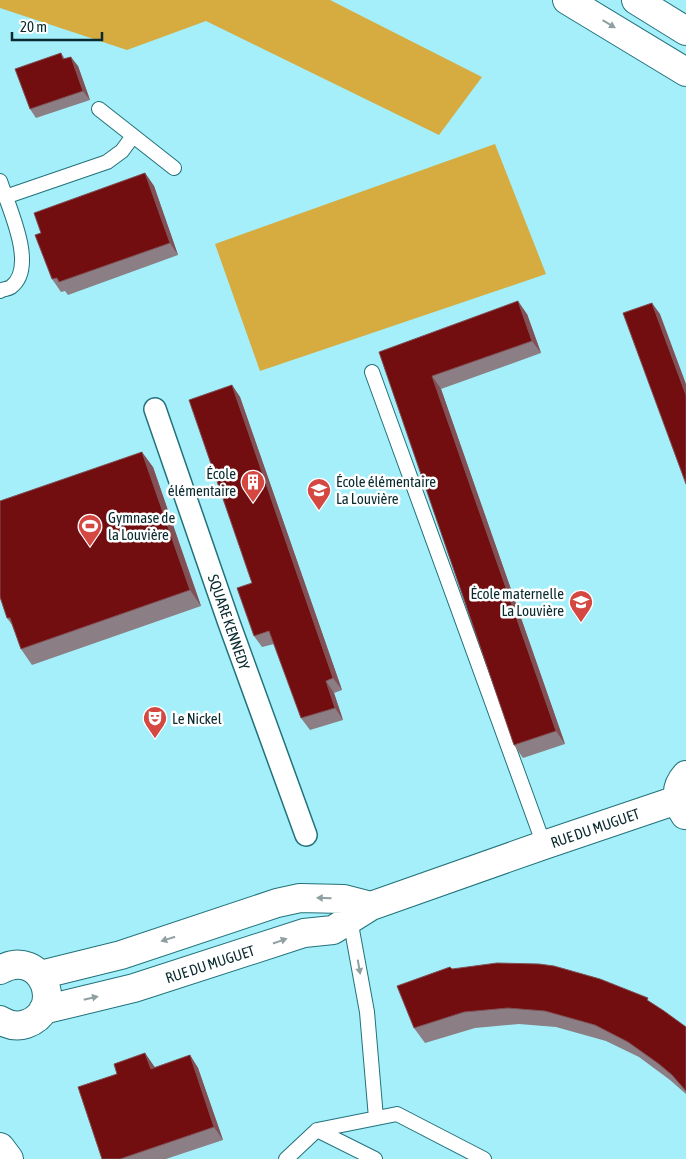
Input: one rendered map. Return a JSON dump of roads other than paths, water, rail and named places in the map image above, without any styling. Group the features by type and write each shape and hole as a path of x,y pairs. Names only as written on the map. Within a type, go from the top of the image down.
{"street":[{"path":"567,0 686,72"},
{"path":"636,0 686,31"},
{"name":"SQUARE KENNEDY","path":"155,408 229,623 306,835"},
{"name":"RUE DU MUGUET","path":"44,1010 134,988 304,933 333,930 361,913 544,845 683,797"},
{"path":"40,975 121,955 277,903 300,898 344,899 361,913"},
{"path":"0,969 17,964 34,969 45,983 47,992 44,1010 38,1017 23,1025 14,1026 0,1020"},
{"path":"0,1146 9,1159"}],"lane":[{"path":"99,109 174,168"},
{"path":"5,197 107,162 122,151 133,136"},
{"path":"0,181 24,257 20,275 11,286 0,291"},
{"path":"372,372 544,845"},
{"path":"361,913 376,1118"},
{"path":"286,1159 318,1130 397,1114 484,1159"},
{"path":"318,1130 374,1159"}],"place":[{"name":"École élémentaire","path":"253,503"},
{"name":"École élémentaire La Louvière","path":"319,511"},
{"name":"Gymnase de la Louvière","path":"90,547"},
{"name":"École maternelle La Louvière","path":"581,623"},
{"name":"Le Nickel","path":"155,739"}]}
